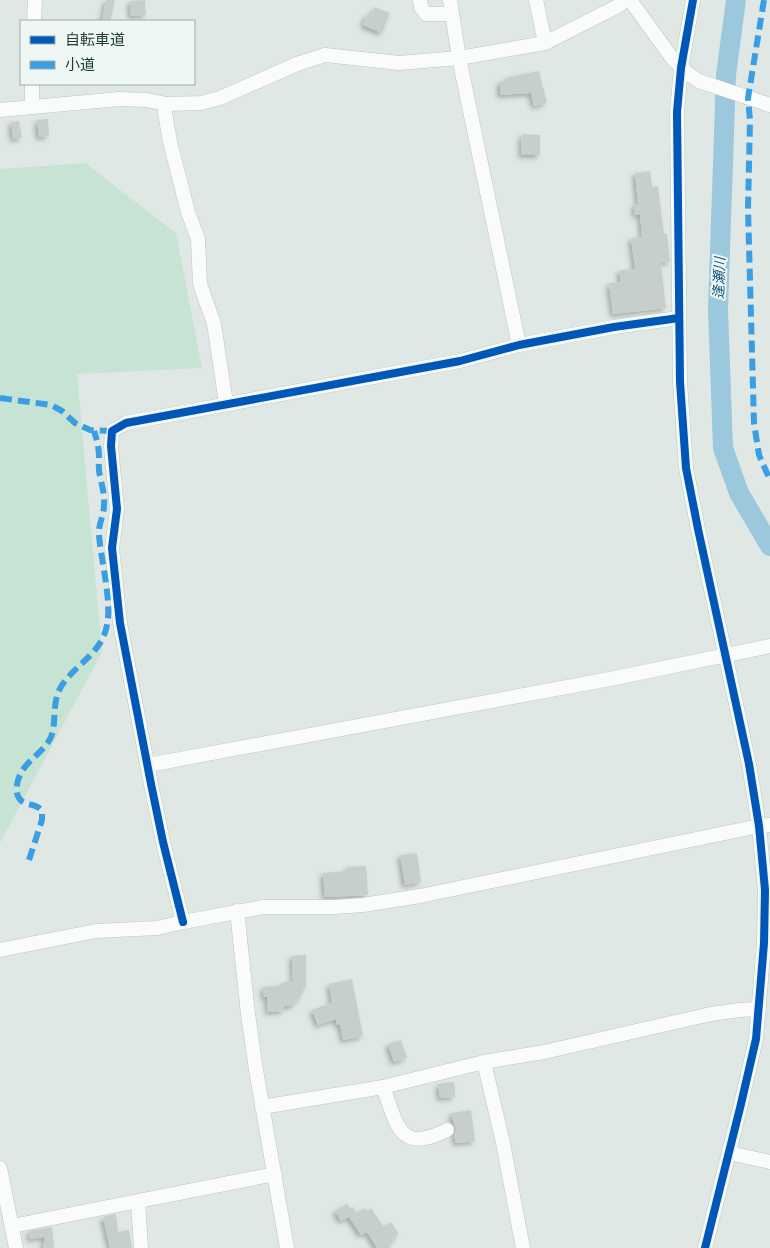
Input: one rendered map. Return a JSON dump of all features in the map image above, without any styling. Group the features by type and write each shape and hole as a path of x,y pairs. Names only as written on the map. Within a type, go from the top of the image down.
{"street":[{"path":"34,20 35,0"},
{"path":"420,0 421,7 426,14 451,7 459,58 519,345"},
{"path":"536,0 545,43"},
{"path":"0,110 119,99 147,100 166,104 201,103 214,100 297,64 325,55 399,63 459,58 545,43 618,6 626,0"},
{"path":"630,0 681,68 699,81 770,104"},
{"path":"693,0 681,68 677,112 678,318 686,468 725,656 764,825 765,890 764,943 756,1039 730,1153 705,1248"},
{"path":"32,85 32,107"},
{"path":"166,104 165,114 170,142 188,212 198,239 200,284 214,324 226,403"},
{"path":"183,922 163,842 120,623 112,548 117,509 111,446 112,431 126,423 226,403 460,361 519,345 614,327 678,318"},
{"path":"148,766 359,727 770,646"},
{"path":"0,950 96,931 158,928 263,907 364,905 420,896 764,825"},
{"path":"237,911 248,1014 287,1248"},
{"path":"262,1107 383,1087 484,1062 544,1052 711,1014 759,1009"},
{"path":"484,1062 503,1143 523,1248"},
{"path":"383,1087 399,1128 408,1137 419,1140 432,1138 447,1130"},
{"path":"730,1153 770,1162"},
{"path":"0,1168 16,1248"},
{"path":"12,1226 275,1174"},
{"path":"138,1202 141,1248"}],"green space":[{"path":"85,163 176,233 202,368 77,374 102,652 0,843 0,169"}],"building":[{"path":"106,0 115,0 110,20 102,20"},
{"path":"145,0 146,15 131,16 130,1"},
{"path":"375,7 390,13 382,33 363,25 367,14 371,15"},
{"path":"539,71 547,103 534,106 531,93 500,95 500,81 508,80 508,77"},
{"path":"48,119 49,136 39,137 37,120"},
{"path":"19,121 22,138 13,139 11,122"},
{"path":"522,134 540,135 540,155 521,155"},
{"path":"650,171 652,187 658,186 664,234 667,234 670,262 661,263 666,308 613,314 609,283 621,282 619,270 635,269 631,238 642,237 640,214 635,215 634,205 638,204 635,173"},
{"path":"417,853 421,882 405,885 400,855"},
{"path":"366,866 368,895 325,897 323,873 347,871 347,867"},
{"path":"306,955 306,987 303,988 303,993 293,1006 284,1006 284,1011 268,1012 267,997 264,997 263,987 284,985 283,982 293,981 292,956"},
{"path":"352,979 363,1036 343,1040 340,1024 337,1025 336,1019 318,1025 312,1010 332,1003 329,984"},
{"path":"401,1040 407,1058 394,1062 388,1044"},
{"path":"454,1082 455,1097 440,1098 438,1084"},
{"path":"471,1110 475,1141 456,1143 454,1135 456,1131 451,1113"},
{"path":"347,1204 350,1208 353,1207 357,1213 364,1208 367,1211 371,1208 384,1227 391,1222 399,1234 392,1239 394,1242 384,1248 377,1248 367,1232 361,1235 349,1217 341,1221 335,1211"},
{"path":"116,1214 118,1232 129,1230 132,1248 110,1248 103,1217"},
{"path":"52,1227 54,1248 43,1248 45,1237 30,1239 29,1231"}],"waterway":[{"name":"逢瀬川","path":"736,0 726,75 718,309 723,448 739,493 770,546"}],"marked path":[{"path":"764,0 748,98 750,120 748,209 754,423 759,455 770,480"},
{"path":"0,398 51,405 62,411 75,423 90,430 112,431"},
{"path":"29,860 42,820 42,811 36,806 23,802 17,795 19,777 26,766 50,739 54,727 56,699 62,685 94,651 100,643 107,625 108,604 99,535 104,498 99,471 98,447 94,431"}],"cycle path":[{"path":"693,0 681,68 677,112 680,382 686,468 749,764 759,826 765,890 764,943 756,1039 705,1248"},
{"path":"183,922 163,842 120,623 112,548 117,509 111,446 112,431 126,423 460,361 519,345 614,327 679,318"}]}
